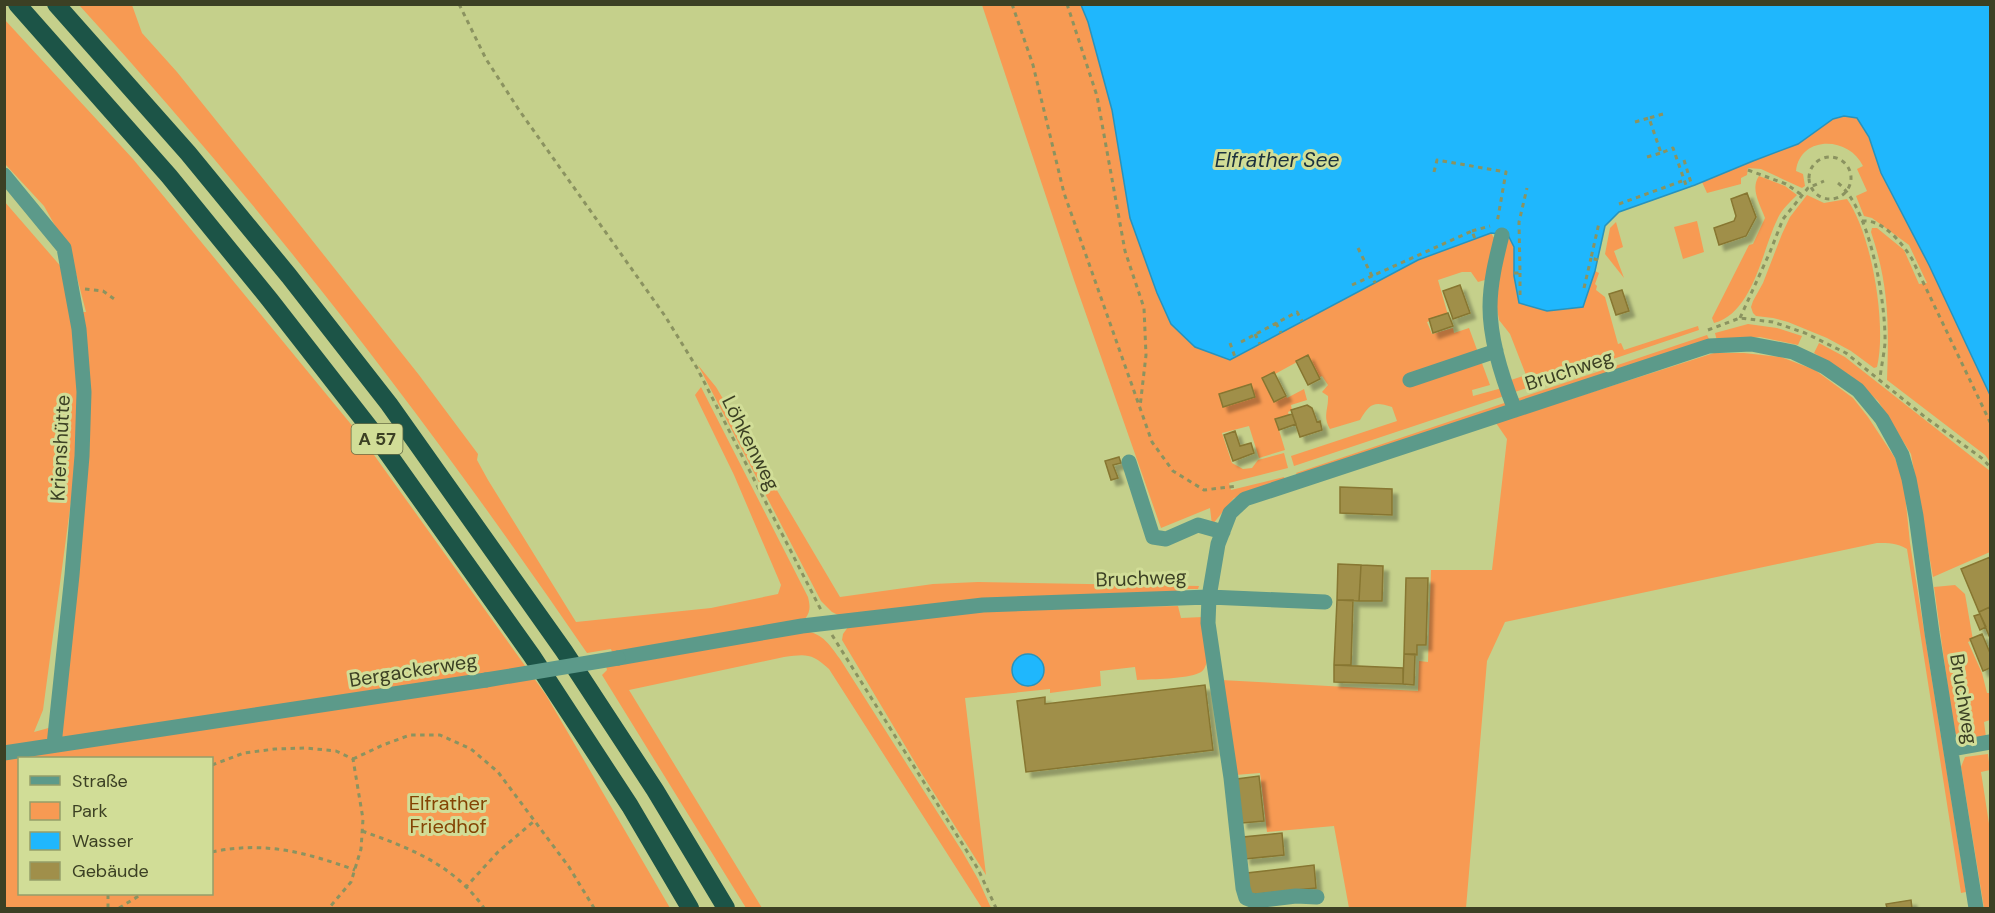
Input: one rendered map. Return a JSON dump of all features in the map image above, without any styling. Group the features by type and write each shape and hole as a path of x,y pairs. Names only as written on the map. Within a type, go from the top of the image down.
{"highway":[{"name":"A 57","path":"17,4 169,176 369,427 532,656 630,806 690,909"},
{"name":"A 57","path":"56,4 188,153 289,276 389,404 570,661 654,790 726,909"}],"street":[{"name":"Krienshütte","path":"4,175 64,248 80,329 84,392 82,456 54,745"},
{"path":"1497,228 1490,308 1496,351 1515,411"},
{"name":"Bruchweg","path":"826,624 983,605 1209,597 1222,532 1230,513 1245,499 1714,345 1752,344 1793,352 1825,367 1858,390 1882,419 1902,455 1909,480 1976,909"},
{"path":"1410,380 1496,351"},
{"path":"1129,462 1153,537 1166,539 1198,525 1222,532"},
{"path":"1317,897 1296,896 1254,901 1246,898 1208,623 1209,597 1325,602"},
{"name":"Bergackerweg","path":"4,753 486,680 826,624"},
{"path":"1951,748 1990,742"}],"path":[{"name":"Löhkenweg","path":"459,4 486,59 519,110 665,316 697,368 832,635 978,869 996,909"},
{"path":"1012,4 1033,65 1064,193 1152,442 1173,471 1204,490 1238,486"},
{"path":"1067,4 1097,96 1125,251 1144,308 1146,355 1140,409"},
{"path":"1635,122 1663,114"},
{"path":"1649,118 1661,153"},
{"path":"1647,157 1673,148 1687,188"},
{"path":"1832,157 1845,163 1850,169 1852,176 1844,195 1831,200 1819,196 1810,187 1810,172 1813,166 1825,158 1832,157"},
{"path":"1352,285 1472,231 1497,228 1506,172 1437,160 1434,172"},
{"path":"1684,160 1692,186"},
{"path":"1748,170 1786,184 1802,195"},
{"path":"1619,204 1682,181"},
{"path":"1740,318 1770,252 1782,219 1810,187 1824,181"},
{"path":"1838,183 1848,190 1872,245 1883,303 1885,343 1880,379"},
{"path":"1520,295 1519,222 1527,188"},
{"path":"1862,221 1867,220 1877,224 1904,245 1916,265 1990,422"},
{"path":"1584,288 1599,223"},
{"path":"1472,231 1475,239"},
{"path":"1358,248 1375,283"},
{"path":"1514,253 1520,253"},
{"path":"1591,258 1598,260"},
{"path":"1514,273 1520,273"},
{"path":"73,296 84,289 103,291 117,301"},
{"path":"1241,342 1299,311 1302,321"},
{"path":"1699,333 1740,318 1773,322 1805,333 1846,353 1924,417 1983,459 1990,467"},
{"path":"1276,323 1281,333"},
{"path":"1255,333 1260,344"},
{"path":"1230,343 1235,357"},
{"path":"353,759 410,735 440,735 471,749 498,772 569,867 594,909"},
{"path":"213,765 244,753 275,749 306,748 336,751 353,759"},
{"path":"329,909 351,882 361,849 363,819 353,759"},
{"path":"465,888 498,852 534,822"},
{"path":"362,831 410,848 443,867 484,909"},
{"path":"213,852 233,847 265,847 327,860 355,870"},
{"path":"119,909 140,895"}],"green space":[{"path":"79,5 132,5 142,33 177,72 281,201 419,375 478,454 477,460 488,480 576,622 711,608 778,594 781,585 734,475 695,395 701,387 808,597 810,608 805,619 612,652 611,649 587,653 468,484 344,320 215,160"},
{"path":"982,5 1081,5 1088,22 1112,110 1130,218 1157,293 1171,324 1230,360 1418,260 1491,233 1496,241 1485,280 1478,282 1471,272 1462,272 1438,280 1448,315 1427,322 1432,334 1453,328 1454,333 1469,328 1490,385 1472,390 1473,396 1502,388 1504,396 1294,466 1291,456 1397,421 1392,407 1377,404 1370,407 1360,420 1330,429 1326,416 1328,396 1322,392 1328,385 1322,376 1309,382 1297,362 1275,374 1287,398 1304,389 1307,400 1291,405 1292,410 1288,412 1289,415 1276,420 1285,450 1259,458 1249,426 1222,433 1232,463 1243,469 1252,468 1258,460 1284,453 1288,468 1229,483 1231,490 1284,477 1286,483 1234,498 1212,525 1210,508 1161,528 1074,280"},
{"name":"Elfrather Friedhof","path":"5,20 133,159 359,434 546,695 670,908 5,908 4,201 63,269 70,312 86,312 71,254 44,206 5,164","holes":["76,464 63,724 34,732 43,710"]},
{"path":"1843,116 1857,118 1869,137 1881,173 1929,265 1990,395 1990,462 1985,455 1887,380 1886,305 1872,228 1877,228 1904,250 1919,284 1927,283 1909,245 1872,218 1864,216 1856,196 1867,191 1857,169 1863,166 1856,156 1837,145 1815,146 1806,151 1799,159 1796,171 1803,174 1805,186 1802,188 1761,169 1748,168 1747,175 1741,178 1741,184 1707,193 1702,182 1798,144 1833,119"},
{"path":"1759,176 1785,186 1797,195 1779,216 1747,294 1727,317 1714,323 1712,318 1765,218 1755,186"},
{"path":"1807,195 1824,203 1847,199 1864,234 1878,305 1880,349 1877,367 1874,368 1851,351 1827,338 1788,322 1756,316 1753,313 1751,307 1753,301 1763,283 1782,234 1790,217"},
{"path":"1697,221 1704,252 1683,259 1674,227"},
{"path":"1616,222 1623,247 1614,251 1624,278 1605,254 1610,228"},
{"path":"1508,235 1514,247 1590,284 1595,271 1599,273 1595,284 1596,290 1605,297 1618,344 1621,343 1624,350 1698,326 1699,330 1512,393 1508,381 1526,375 1510,334 1499,320 1496,303 1496,279"},
{"path":"1748,324 1777,328 1802,336 1798,345 1760,337 1717,341 1715,333"},
{"path":"1707,335 1710,341 1299,479 1296,473"},
{"path":"1819,343 1845,357 1990,471 1990,552 1933,577 1911,454 1878,401 1851,376 1814,353"},
{"path":"1714,353 1781,357 1815,370 1853,398 1895,458 1904,484 1910,543 1966,892 1961,893 1907,549 1893,544 1877,543 1505,622 1487,661 1466,908 1349,908 1334,826 1267,832 1260,773 1235,775 1221,680 1418,691 1419,661 1428,662 1431,570 1492,570 1507,439 1496,423"},
{"path":"698,365 716,387 840,597 933,584 978,582 1199,586 1198,589 1187,589 1181,593 840,616 832,612 821,601"},
{"path":"1955,585 1965,594 1973,640 1968,642 1982,673 1987,693 1990,693 1990,720 1984,722 1986,737 1963,740 1954,732 1934,587"},
{"path":"1178,606 1181,618 1203,617 1207,662 1199,673 1178,678 1137,680 1135,667 1100,671 1101,686 1050,693 1050,689 965,698 986,875 842,640 848,627 991,610"},
{"path":"806,631 822,637 840,659 962,851 991,908 982,908 829,669 813,657 803,655 629,690 762,908 746,908 602,675 607,670 606,666"},
{"path":"1988,754 1990,770 1981,772 1990,830 1990,908 1984,908 1961,767 1965,757"}],"water":[{"name":"Elfrather See","path":"1081,5 1990,5 1990,395 1929,265 1881,173 1869,137 1857,118 1844,116 1833,119 1798,144 1619,212 1605,226 1595,271 1583,307 1547,311 1519,303 1514,276 1514,247 1508,235 1491,233 1418,260 1230,360 1195,347 1171,324 1157,293 1130,218 1112,110 1088,22"},
{"path":"1028,654 1040,658 1044,670 1040,682 1028,686 1016,682 1012,670 1016,658"}],"building":[{"path":"1747,193 1756,217 1746,236 1719,245 1714,228 1734,221 1736,216 1731,199"},
{"path":"1460,285 1470,313 1453,319 1443,291"},
{"path":"1622,290 1629,311 1616,315 1609,294"},
{"path":"1448,313 1453,326 1433,333 1429,319"},
{"path":"1308,355 1320,379 1308,385 1296,361"},
{"path":"1274,372 1286,396 1274,402 1262,378"},
{"path":"1251,384 1255,397 1223,407 1219,394"},
{"path":"1307,405 1312,408 1317,422 1320,421 1322,430 1300,437 1291,410"},
{"path":"1292,414 1296,424 1279,430 1275,419"},
{"path":"1235,431 1240,446 1251,443 1254,453 1233,461 1224,435"},
{"path":"1119,457 1121,463 1113,465 1118,478 1111,480 1105,461"},
{"path":"1340,487 1392,489 1392,515 1340,513"},
{"path":"1990,557 1990,607 1979,612 1961,569"},
{"path":"1338,564 1361,565 1359,601 1337,600"},
{"path":"1361,565 1383,566 1382,601 1359,601"},
{"path":"1406,578 1428,578 1426,645 1417,645 1417,655 1404,654"},
{"path":"1337,600 1353,600 1351,665 1334,665"},
{"path":"1990,607 1990,638 1979,612"},
{"path":"1980,614 1986,627 1980,630 1974,616"},
{"path":"1982,634 1990,653 1990,668 1983,671 1970,639"},
{"path":"1404,654 1415,654 1414,685 1403,684"},
{"path":"1334,665 1403,668 1403,684 1334,682"},
{"path":"1205,685 1213,750 1026,772 1017,701 1045,697 1045,704"},
{"path":"1259,776 1264,821 1242,823 1237,779"},
{"path":"1282,833 1284,855 1245,859 1243,837"},
{"path":"1314,865 1316,888 1249,895 1247,873"},
{"path":"1911,900 1912,908 1887,908 1886,904"}]}
